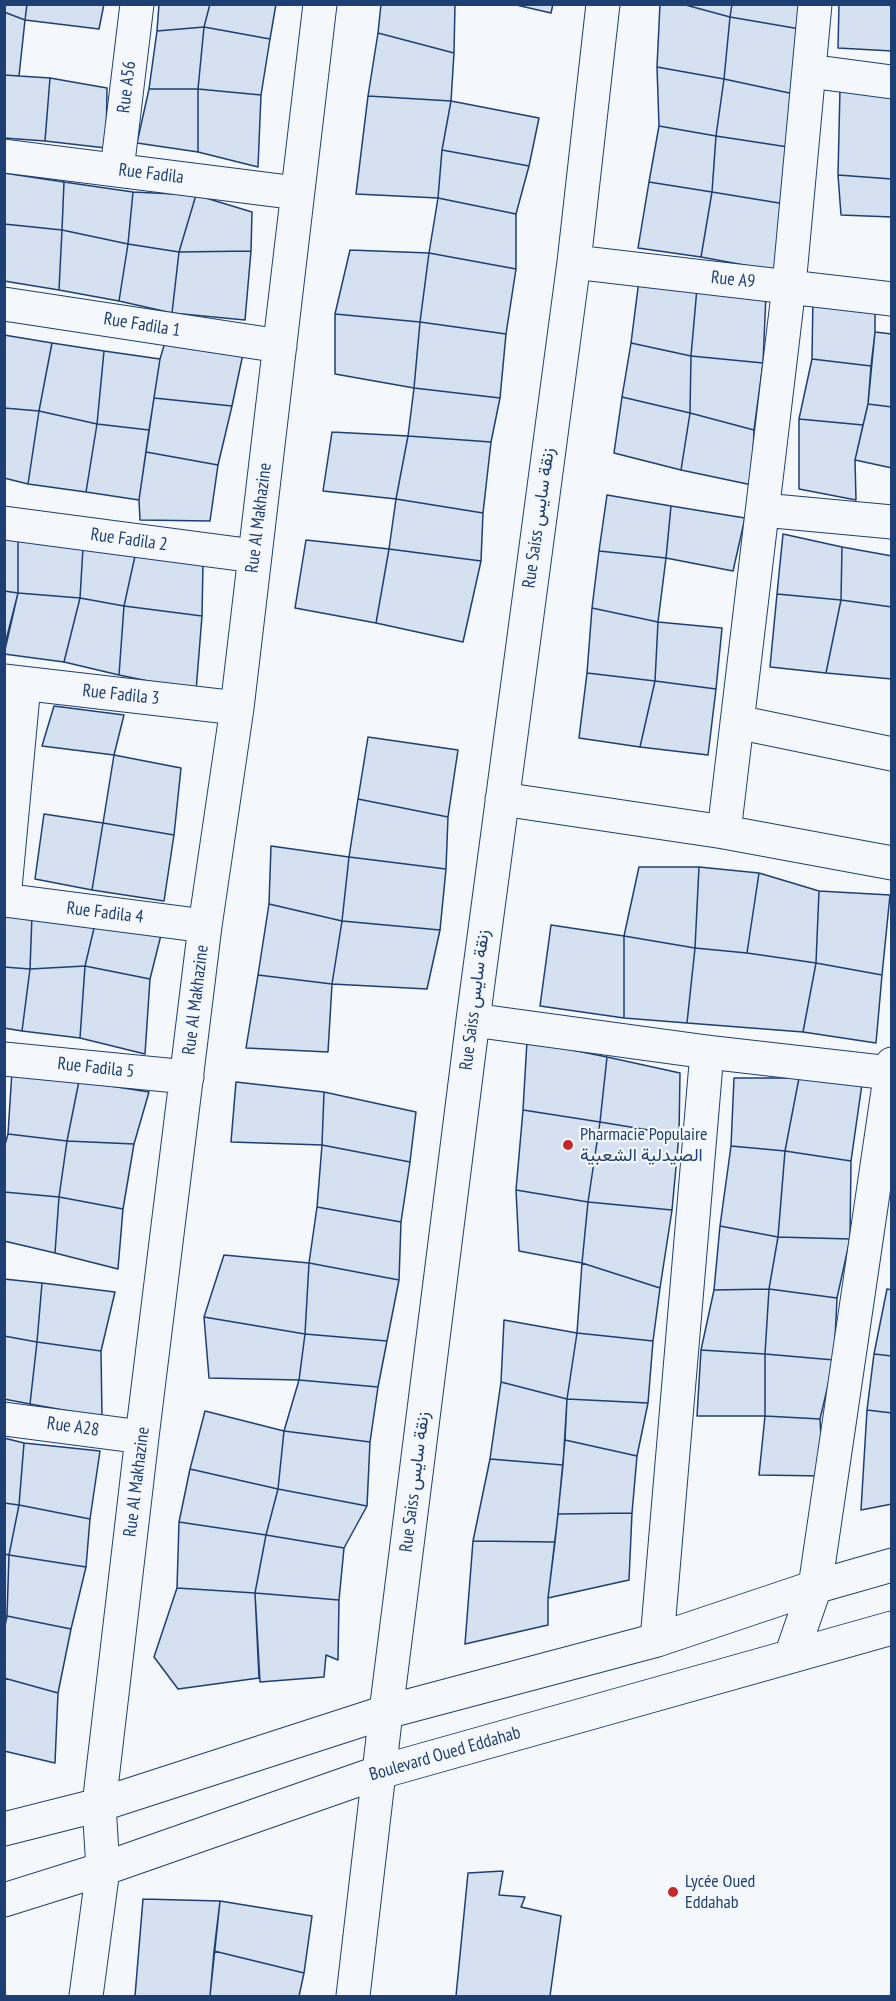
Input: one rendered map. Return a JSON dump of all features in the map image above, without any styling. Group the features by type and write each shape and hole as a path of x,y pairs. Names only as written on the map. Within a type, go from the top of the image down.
{"street":[{"name":"Rue A56","path":"117,170 137,4"},
{"name":"Rue Al Makhazine","path":"86,1996 103,1869 99,1805 142,1437 205,926 237,708 320,4"},
{"name":"Rue Saiss زنقة سايس","path":"353,1996 472,1020 574,262 603,4"},
{"path":"724,832 789,286 816,4"},
{"path":"809,71 891,82"},
{"name":"Rue Fadila","path":"4,156 297,193"},
{"name":"Rue A9","path":"574,262 891,299"},
{"name":"Rue Fadila 1","path":"4,304 280,346"},
{"path":"763,510 891,522"},
{"name":"Rue Fadila 2","path":"4,523 254,556"},
{"path":"4,900 14,683"},
{"name":"Rue Fadila 3","path":"14,683 237,708"},
{"path":"738,722 891,754"},
{"path":"501,800 724,832 891,863"},
{"name":"Rue Fadila 4","path":"4,900 205,926"},
{"path":"472,1020 707,1052 891,1068 815,1587 791,1656"},
{"path":"657,1640 707,1052"},
{"name":"Rue Fadila 5","path":"4,1059 187,1077"},
{"name":"Rue A28","path":"4,1419 142,1437"},
{"path":"4,1829 99,1805 386,1712 657,1640 815,1587 891,1565"},
{"name":"Boulevard Oued Eddahab","path":"4,1900 103,1869 380,1772 891,1628"}],"building":[{"path":"4,4 27,4 25,20 4,12"},
{"path":"27,4 104,4 99,29 25,20"},
{"path":"159,4 210,4 204,27 157,31"},
{"path":"210,4 276,4 270,39 204,27"},
{"path":"381,4 455,4 454,53 378,33"},
{"path":"512,4 553,4 551,13"},
{"path":"660,4 682,4 730,17 724,79 657,67"},
{"path":"682,4 732,4 730,17"},
{"path":"732,4 803,4 800,29 730,17"},
{"path":"839,4 892,4 892,51 838,48"},
{"path":"4,12 25,20 19,76 4,75"},
{"path":"730,17 800,29 794,94 724,79"},
{"path":"204,27 198,89 149,89 157,31"},
{"path":"204,27 270,39 261,95 198,89"},
{"path":"378,33 454,53 451,101 368,96"},
{"path":"657,67 724,79 716,136 659,126"},
{"path":"4,75 50,78 45,141 4,138"},
{"path":"50,78 107,88 106,148 45,141"},
{"path":"724,79 794,94 788,147 716,136"},
{"path":"840,88 892,96 892,179 838,175"},
{"path":"149,89 198,89 198,152 137,143"},
{"path":"198,89 261,95 258,167 198,152"},
{"path":"368,96 451,101 442,150 438,198 356,194"},
{"path":"451,101 539,118 529,166 442,150"},
{"path":"659,126 716,136 712,192 649,182"},
{"path":"716,136 788,147 785,204 712,192"},
{"path":"442,150 529,166 516,214 438,198"},
{"path":"4,173 64,182 62,230 4,224"},
{"path":"838,175 892,179 892,217 841,215"},
{"path":"64,182 133,192 128,244 62,230"},
{"path":"649,182 712,192 701,257 638,248"},
{"path":"133,192 196,195 179,252 128,244"},
{"path":"712,192 785,204 776,271 701,257"},
{"path":"196,195 252,212 251,251 179,252"},
{"path":"438,198 516,214 516,269 429,253"},
{"path":"4,224 62,230 59,290 4,281"},
{"path":"62,230 128,244 119,301 59,290"},
{"path":"128,244 179,252 172,313 119,301"},
{"path":"350,250 429,253 420,322 335,314"},
{"path":"251,251 245,320 172,313 179,252"},
{"path":"429,253 516,269 506,334 420,322"},
{"path":"639,280 697,288 691,356 631,343"},
{"path":"697,288 766,294 763,363 691,356"},
{"path":"813,295 875,306 871,366 812,359"},
{"path":"335,314 420,322 414,388 335,374"},
{"path":"420,322 506,334 500,398 414,388"},
{"path":"875,332 892,334 892,407 868,404"},
{"path":"4,335 52,343 39,411 4,408"},
{"path":"166,339 244,349 232,406 154,398 160,359"},
{"path":"52,343 104,351 97,424 39,411"},
{"path":"631,343 691,356 690,413 622,397"},
{"path":"104,351 160,359 149,430 97,424"},
{"path":"691,356 763,363 754,430 690,413"},
{"path":"812,359 871,366 868,404 863,425 799,419"},
{"path":"414,388 500,398 491,442 408,436"},
{"path":"622,397 690,413 681,470 614,453"},
{"path":"154,398 232,406 218,465 146,452"},
{"path":"868,404 892,407 892,468 855,460"},
{"path":"4,408 39,411 28,484 4,478"},
{"path":"39,411 97,424 86,492 28,484"},
{"path":"690,413 754,430 752,485 681,470"},
{"path":"799,419 863,425 855,460 856,500 799,489"},
{"path":"97,424 149,430 139,500 86,492"},
{"path":"332,432 408,436 396,499 323,491"},
{"path":"408,436 491,442 483,513 396,499"},
{"path":"146,452 218,465 210,521 140,520 139,500"},
{"path":"607,495 671,506 666,558 599,551"},
{"path":"396,499 483,513 481,561 389,549"},
{"path":"671,506 745,518 733,571 666,558"},
{"path":"783,534 842,547 841,600 777,594"},
{"path":"4,537 18,539 18,593 4,591"},
{"path":"18,539 83,548 80,598 18,593"},
{"path":"306,540 389,549 376,623 295,608"},
{"path":"842,547 892,556 892,607 841,600"},
{"path":"83,548 135,556 124,606 80,598"},
{"path":"389,549 481,561 463,642 376,623"},
{"path":"599,551 666,558 658,622 592,608"},
{"path":"135,556 203,563 202,616 124,606"},
{"path":"4,591 18,593 4,648"},
{"path":"18,593 80,598 64,662 4,654"},
{"path":"777,594 841,600 826,673 770,667"},
{"path":"80,598 124,606 119,675 64,662"},
{"path":"841,600 892,607 892,679 826,673"},
{"path":"124,606 202,616 196,691 119,675"},
{"path":"592,608 658,622 655,681 587,673"},
{"path":"658,622 722,628 716,689 655,681"},
{"path":"587,673 655,681 640,747 579,738"},
{"path":"655,681 716,689 708,755 640,747"},
{"path":"54,706 124,715 114,755 42,746"},
{"path":"368,737 458,750 448,817 358,799"},
{"path":"114,755 181,768 174,835 103,823"},
{"path":"358,799 448,817 446,869 349,857"},
{"path":"44,814 103,823 92,890 35,879"},
{"path":"103,823 174,835 164,901 92,890"},
{"path":"271,846 349,857 342,921 269,904"},
{"path":"349,857 446,869 440,930 342,921"},
{"path":"639,867 699,867 695,948 624,936"},
{"path":"699,867 759,873 747,953 695,948"},
{"path":"759,873 819,891 816,963 747,953"},
{"path":"819,891 890,895 882,975 816,963"},
{"path":"269,904 342,921 332,984 258,975"},
{"path":"4,911 32,915 30,969 4,967"},
{"path":"32,915 95,924 85,966 30,969"},
{"path":"342,921 440,930 427,989 332,984"},
{"path":"95,924 162,931 150,979 85,966"},
{"path":"551,925 624,936 624,1018 540,1006"},
{"path":"624,936 695,948 687,1023 624,1018"},
{"path":"695,948 816,963 803,1032 687,1023"},
{"path":"816,963 882,975 876,1043 803,1032"},
{"path":"85,966 80,1038 22,1031 30,969"},
{"path":"85,966 150,979 145,1054 80,1038"},
{"path":"4,967 30,969 22,1031 4,1028"},
{"path":"258,975 332,984 328,1052 246,1048"},
{"path":"527,1041 607,1057 600,1122 523,1110"},
{"path":"607,1057 680,1073 679,1135 600,1122"},
{"path":"12,1071 79,1081 67,1141 8,1134"},
{"path":"734,1078 799,1078 785,1151 731,1146"},
{"path":"799,1078 862,1084 851,1161 785,1151"},
{"path":"79,1081 149,1092 134,1144 67,1141"},
{"path":"236,1082 324,1092 322,1145 231,1142"},
{"path":"324,1092 416,1112 410,1162 322,1145"},
{"path":"523,1110 600,1122 588,1202 516,1190"},
{"path":"600,1122 679,1135 672,1210 588,1202"},
{"path":"8,1134 67,1141 59,1197 4,1192 4,1148"},
{"path":"67,1141 134,1144 123,1209 59,1197"},
{"path":"322,1145 410,1162 401,1222 317,1207"},
{"path":"731,1146 785,1151 778,1237 720,1226"},
{"path":"785,1151 851,1161 850,1239 778,1237"},
{"path":"516,1190 588,1202 582,1263 519,1251"},
{"path":"4,1192 59,1197 55,1253 4,1241"},
{"path":"59,1197 123,1209 118,1269 55,1253"},
{"path":"588,1202 672,1210 660,1288 582,1263"},
{"path":"317,1207 401,1222 399,1280 309,1263"},
{"path":"720,1226 778,1237 769,1289 714,1290"},
{"path":"778,1237 850,1239 837,1298 769,1289"},
{"path":"224,1255 309,1263 305,1334 204,1317"},
{"path":"309,1263 399,1280 387,1341 305,1334"},
{"path":"582,1263 660,1288 653,1341 577,1333"},
{"path":"4,1279 42,1283 37,1342 4,1336"},
{"path":"42,1283 115,1292 101,1351 37,1342"},
{"path":"769,1289 765,1354 701,1350 714,1290"},
{"path":"769,1289 837,1298 834,1360 765,1354"},
{"path":"887,1289 892,1290 892,1356 874,1354"},
{"path":"204,1317 305,1334 299,1380 209,1378"},
{"path":"504,1320 577,1333 567,1399 501,1382"},
{"path":"577,1333 653,1341 648,1403 567,1399"},
{"path":"305,1334 387,1341 378,1387 299,1380"},
{"path":"4,1336 37,1342 30,1404 4,1399"},
{"path":"37,1342 101,1351 102,1417 30,1404"},
{"path":"701,1350 765,1354 765,1416 697,1416"},
{"path":"765,1354 834,1360 820,1419 765,1416"},
{"path":"874,1354 892,1356 892,1413 867,1410"},
{"path":"299,1380 378,1387 370,1442 284,1431"},
{"path":"501,1382 567,1399 563,1465 490,1459"},
{"path":"567,1399 648,1403 637,1456 565,1440"},
{"path":"867,1410 892,1413 892,1504 861,1510"},
{"path":"205,1411 284,1431 278,1489 190,1469"},
{"path":"765,1416 820,1419 823,1476 759,1475"},
{"path":"284,1431 370,1442 367,1506 278,1489"},
{"path":"4,1438 24,1443 19,1505 4,1503"},
{"path":"565,1440 637,1456 632,1513 558,1514"},
{"path":"24,1443 100,1451 90,1519 19,1505"},
{"path":"490,1459 563,1465 555,1542 473,1541"},
{"path":"190,1469 278,1489 266,1535 179,1522"},
{"path":"278,1489 367,1506 344,1548 266,1535"},
{"path":"4,1503 19,1505 9,1555 4,1554"},
{"path":"19,1505 90,1519 86,1567 9,1555"},
{"path":"632,1513 629,1580 548,1598 558,1514"},
{"path":"179,1522 266,1535 255,1593 177,1588"},
{"path":"266,1535 344,1548 339,1600 255,1593"},
{"path":"473,1541 555,1542 548,1598 548,1625 465,1644"},
{"path":"4,1554 9,1555 7,1616 4,1616"},
{"path":"9,1555 86,1567 71,1629 7,1616"},
{"path":"177,1588 255,1593 259,1678 178,1689 154,1657"},
{"path":"255,1593 339,1600 338,1660 326,1655 324,1677 260,1682"},
{"path":"7,1616 71,1629 58,1693 4,1678 4,1630"},
{"path":"4,1678 58,1693 55,1763 4,1751"},
{"path":"503,1871 499,1895 525,1897 521,1907 561,1916 550,1996 456,1996 468,1873"},
{"path":"143,1899 220,1901 210,1996 135,1996"},
{"path":"220,1901 312,1916 304,1973 214,1951"},
{"path":"214,1951 304,1973 299,1996 210,1996"}],"place":[{"name":"Pharmacie Populaire الصيدلية الشعبية","path":"568,1145"},
{"name":"Lycée Oued Eddahab","path":"673,1892"}]}
